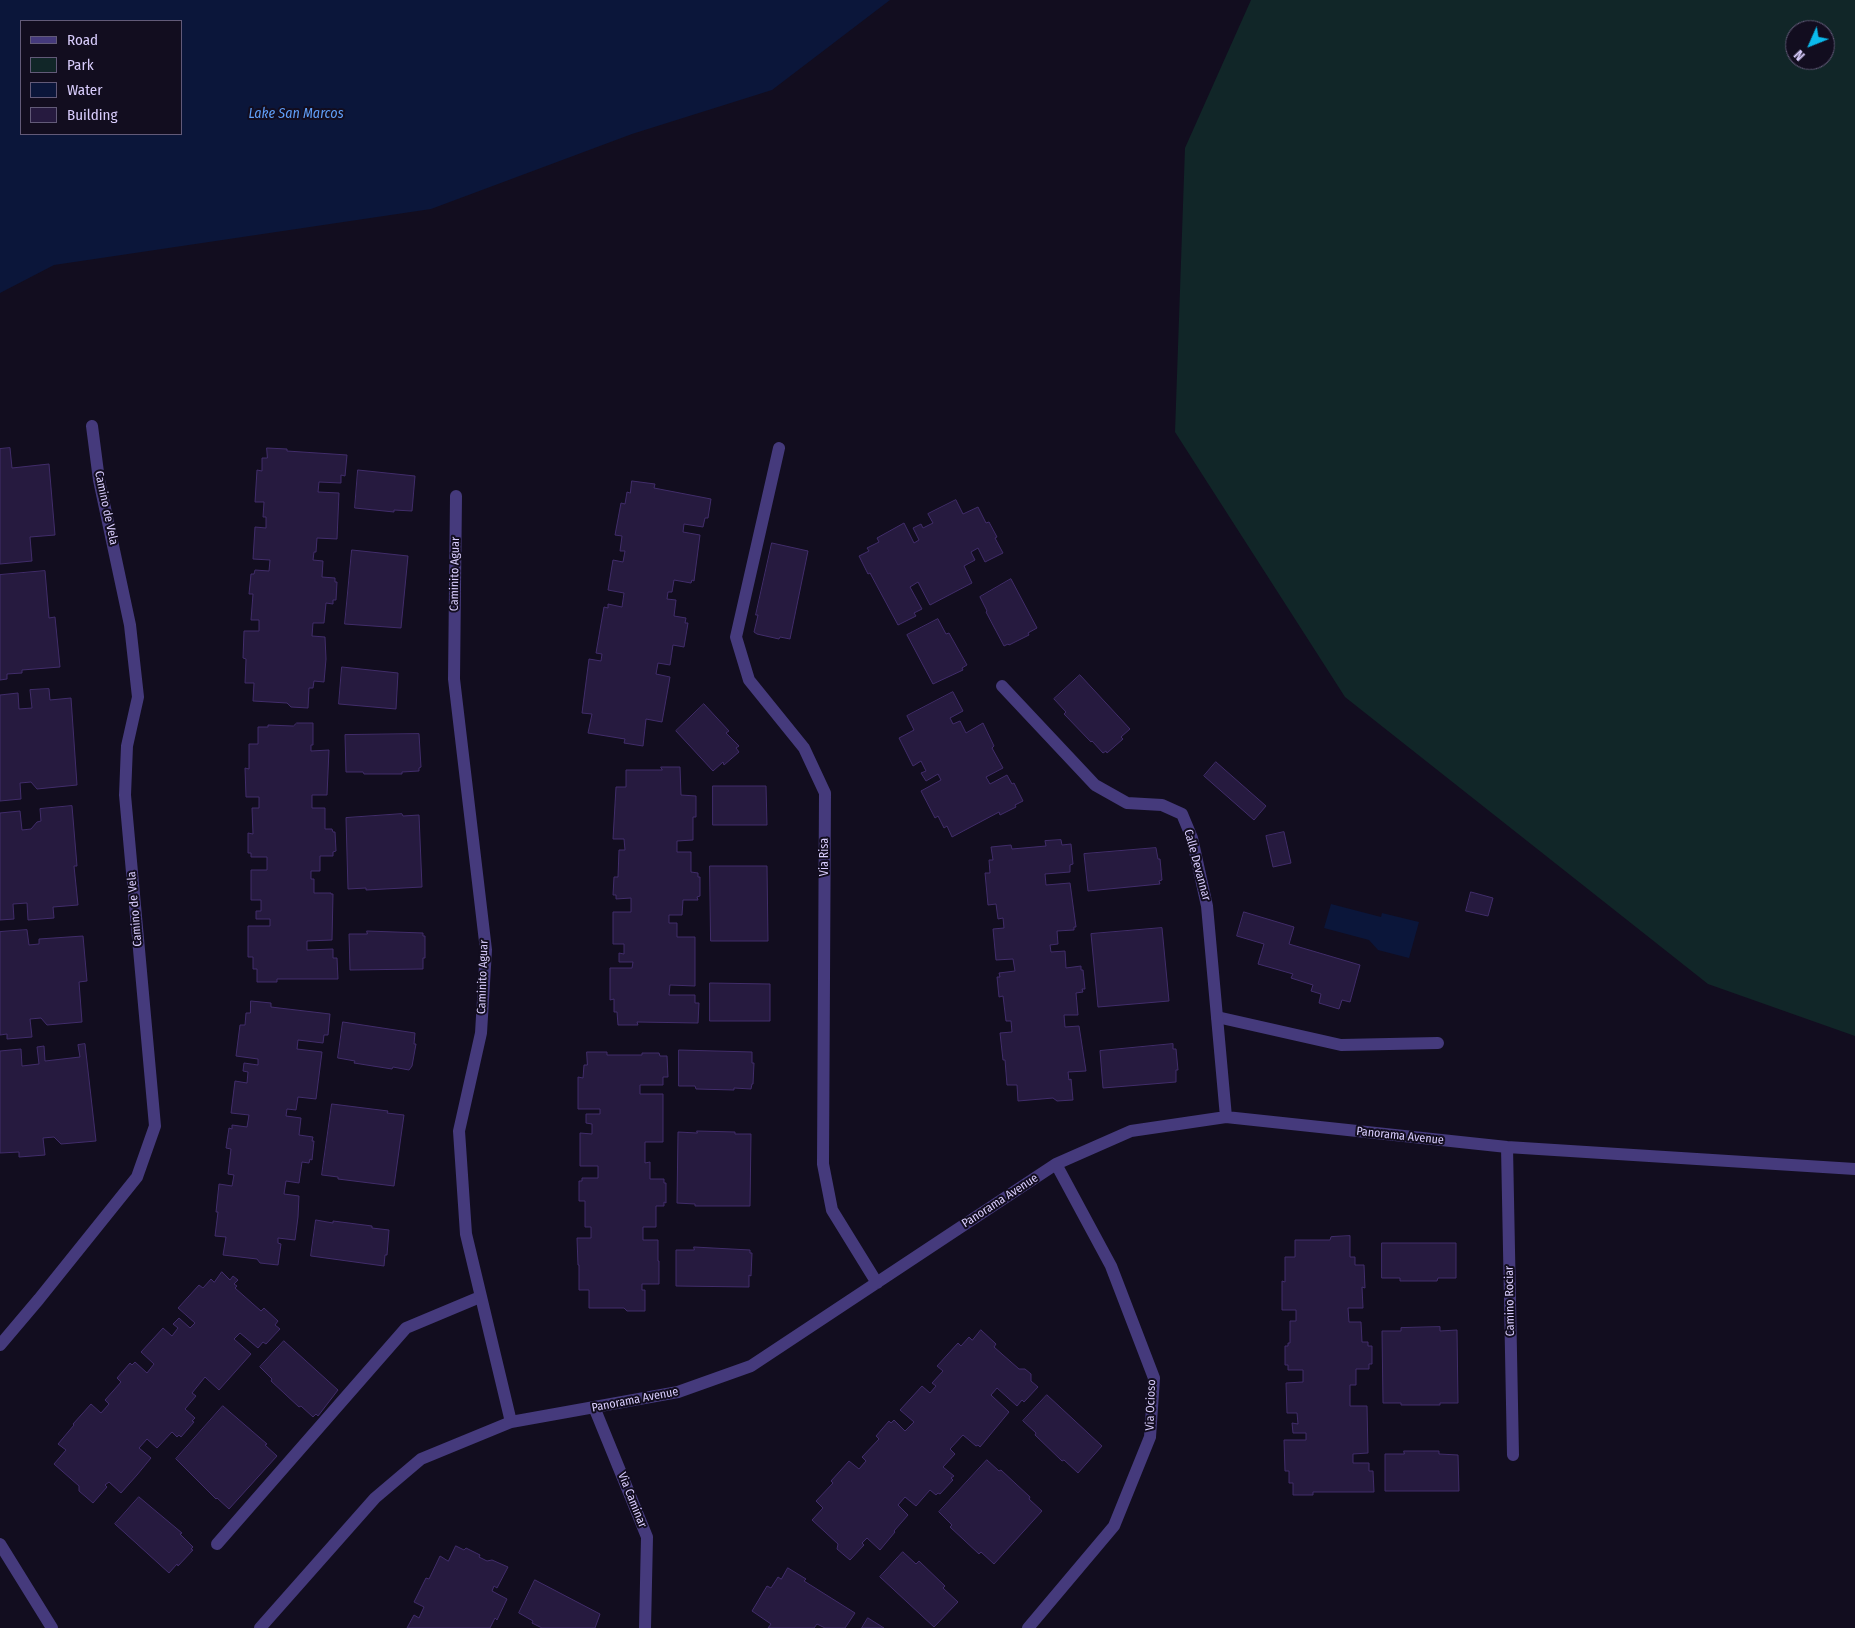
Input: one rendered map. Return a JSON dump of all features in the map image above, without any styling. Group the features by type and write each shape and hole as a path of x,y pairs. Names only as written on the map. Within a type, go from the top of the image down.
{"street":[{"name":"Camino de Vela","path":"0,1345 137,1177 155,1126 126,795 127,746 138,697 130,625 99,480 92,426"},
{"name":"Via Risa","path":"779,448 736,637 749,680 804,748 825,793 823,1164 832,1210 876,1283"},
{"name":"Caminito Aguar","path":"456,496 454,679 486,950 481,1033 458,1131 466,1234 511,1422"},
{"name":"Calle Devannar","path":"1002,686 1094,785 1127,803 1162,805 1182,814 1192,838 1207,906 1226,1117"},
{"path":"1217,1017 1341,1045 1438,1043"},
{"name":"Panorama Avenue","path":"260,1628 375,1498 421,1458 511,1422 678,1392 751,1366 1056,1164 1131,1131 1226,1117 1507,1148 1855,1169"},
{"name":"Camino Rociar","path":"1507,1148 1513,1455"},
{"name":"Via Ocioso","path":"1028,1628 1114,1526 1150,1437 1154,1378 1111,1266 1056,1164"},
{"path":"217,1544 406,1328 480,1297"},
{"name":"Via Caminar","path":"594,1407 648,1537 645,1628"},
{"path":"0,1544 52,1628"}],"green space":[{"path":"1251,0 1855,0 1855,1036 1708,984 1345,697 1175,432 1185,148"}],"water":[{"name":"Lake San Marcos","path":"0,0 890,0 772,90 632,134 431,209 54,265 0,293"},
{"path":"1331,904 1381,917 1382,913 1419,922 1409,958 1378,950 1369,940 1324,928"}],"building":[{"path":"10,448 12,468 49,464 55,535 30,537 32,561 0,564 0,449"},
{"path":"267,448 347,455 345,476 341,475 341,483 319,482 318,492 339,493 337,539 317,538 316,552 314,552 313,560 323,561 322,577 335,578 335,582 337,582 336,600 333,600 333,604 326,603 324,623 313,623 312,636 325,637 326,659 324,682 314,681 313,688 309,688 308,708 291,707 287,703 253,701 254,683 245,683 246,659 243,658 244,631 259,631 259,620 251,620 253,594 249,594 251,574 254,574 255,570 269,571 270,560 253,559 255,527 266,528 266,517 263,517 264,502 255,502 257,470 262,471 262,458 267,458"},
{"path":"358,470 415,476 412,511 394,510 394,512 355,508"},
{"path":"632,481 655,484 654,488 711,499 708,518 705,518 703,527 684,524 683,532 700,535 694,581 692,580 691,583 674,580 672,592 668,592 667,599 676,600 674,616 686,618 685,623 688,623 684,647 673,645 670,665 658,663 656,674 670,677 662,722 646,719 643,746 624,743 625,739 588,733 592,714 582,713 589,659 601,661 602,654 596,653 604,607 608,608 608,604 622,607 624,593 608,590 613,560 623,562 625,551 620,551 622,536 615,535 621,503 625,504 627,492 630,493"},
{"path":"956,500 963,514 978,507 986,523 989,522 1003,553 985,562 978,548 971,552 975,560 964,566 972,583 930,605 918,582 910,587 922,609 914,613 916,616 898,625 859,556 869,551 867,548 879,542 877,538 904,523 914,543 919,540 913,528 921,524 923,528 933,523 928,514"},
{"path":"772,543 808,551 790,639 780,637 779,639 754,632"},
{"path":"352,550 408,556 401,628 345,624"},
{"path":"45,571 49,618 55,617 60,667 22,670 22,673 7,674 7,679 0,680 0,575"},
{"path":"1011,579 1037,628 1028,633 1029,635 1004,646 980,597"},
{"path":"938,619 946,634 949,633 967,665 962,668 963,670 933,684 907,635"},
{"path":"342,667 398,673 396,709 339,704"},
{"path":"1080,675 1130,729 1121,737 1123,739 1107,753 1106,751 1103,753 1091,742 1064,714 1066,712 1054,699"},
{"path":"49,689 50,700 71,698 77,785 37,789 31,782 20,783 21,799 0,801 0,695 18,693 19,709 32,708 30,690"},
{"path":"953,692 963,711 950,718 953,724 960,721 966,733 983,723 994,746 992,748 1003,768 986,777 990,784 1007,775 1012,784 1014,783 1023,801 1015,805 1016,807 1000,815 999,812 952,837 947,826 944,828 938,816 935,818 921,791 941,780 938,774 926,781 921,773 926,771 921,761 913,766 899,738 914,730 907,716"},
{"path":"704,704 729,731 726,733 739,746 736,748 739,752 724,765 723,762 713,771 676,731"},
{"path":"297,723 313,723 313,745 311,745 311,751 329,750 327,795 312,795 312,808 325,808 325,829 332,829 335,832 336,851 333,852 333,856 320,856 320,871 311,871 311,879 314,879 314,893 333,894 332,940 307,941 307,950 333,949 333,958 337,958 338,979 277,979 277,982 257,982 257,969 253,969 253,957 248,957 248,926 270,926 270,919 256,919 256,911 261,911 261,900 251,900 251,870 267,870 267,857 251,857 251,853 248,853 248,833 253,834 252,808 259,808 259,797 246,797 245,768 249,769 249,744 258,744 258,727 268,727 268,725 293,726"},
{"path":"419,734 421,767 419,771 402,772 402,774 346,772 345,735"},
{"path":"1216,762 1266,806 1254,820 1204,776"},
{"path":"661,767 680,767 681,795 696,796 696,817 693,817 693,840 677,841 677,852 691,852 691,872 698,873 698,877 700,877 700,896 697,897 698,900 683,900 682,915 669,915 669,923 677,923 677,937 695,937 695,986 670,985 669,995 695,995 695,1003 699,1003 698,1023 637,1022 638,1025 618,1025 617,1012 614,1012 614,999 610,1000 610,968 632,968 633,962 619,962 619,953 624,954 624,944 613,944 613,912 631,912 631,898 616,899 616,895 613,895 614,877 618,877 619,850 625,850 624,839 613,839 616,787 626,787 626,770 662,770"},
{"path":"713,786 766,786 767,825 713,825"},
{"path":"72,806 77,866 74,866 78,905 53,907 54,918 28,920 27,903 13,904 14,919 0,920 0,813 20,811 22,830 31,829 37,822 41,821 40,809"},
{"path":"402,814 403,816 419,815 422,887 348,889 346,818"},
{"path":"1284,832 1291,863 1273,867 1266,836"},
{"path":"1061,840 1062,845 1071,844 1073,864 1070,865 1070,872 1045,874 1046,885 1070,883 1076,927 1074,927 1074,930 1057,931 1058,944 1050,945 1051,952 1065,951 1066,968 1081,966 1081,970 1083,970 1085,989 1082,989 1083,992 1076,993 1078,1015 1064,1015 1065,1027 1079,1026 1086,1071 1068,1072 1069,1080 1071,1079 1073,1100 1057,1101 1053,1098 1018,1101 1017,1085 1007,1085 1000,1033 1012,1032 1011,1021 1006,1021 1003,996 999,997 997,977 1000,977 999,973 1015,971 1013,959 996,960 993,929 1004,928 1003,918 998,919 996,904 988,905 985,873 990,873 989,860 993,860 991,847 1011,845 1012,849 1046,846 1045,841"},
{"path":"1156,848 1158,859 1160,859 1162,880 1159,881 1160,884 1088,891 1084,854"},
{"path":"710,866 767,866 768,941 711,941"},
{"path":"1471,892 1493,898 1488,916 1466,911"},
{"path":"1244,912 1294,927 1289,944 1360,965 1350,1002 1342,1000 1339,1009 1319,1003 1321,994 1311,991 1313,985 1291,978 1293,974 1258,964 1264,944 1237,936"},
{"path":"1162,928 1169,1001 1098,1007 1091,934"},
{"path":"27,930 29,945 39,944 39,939 83,936 87,981 79,982 82,1022 47,1025 41,1018 30,1019 32,1037 7,1039 7,1034 0,1035 0,932"},
{"path":"367,931 423,933 423,936 425,936 425,958 423,958 423,969 350,970 349,934 367,934"},
{"path":"710,983 770,984 770,1021 710,1021"},
{"path":"251,1001 271,1003 271,1007 330,1014 328,1035 324,1035 323,1043 298,1040 297,1049 322,1052 316,1099 298,1097 296,1110 287,1109 286,1116 301,1118 299,1135 313,1137 312,1141 314,1141 312,1160 310,1159 309,1163 302,1162 299,1183 286,1181 284,1194 299,1196 298,1217 295,1240 278,1238 278,1243 281,1244 278,1265 260,1263 257,1259 223,1255 226,1237 215,1236 219,1184 232,1186 234,1175 228,1174 231,1149 226,1148 229,1128 232,1129 232,1125 247,1127 249,1115 231,1113 235,1081 247,1083 248,1072 243,1071 244,1063 258,1065 258,1059 236,1056 240,1025 245,1025 246,1013 250,1013"},
{"path":"343,1022 415,1033 414,1044 416,1044 412,1066 409,1070 393,1067 392,1069 354,1063 355,1061 338,1058"},
{"path":"85,1044 96,1141 61,1144 54,1137 43,1138 45,1155 19,1157 19,1152 0,1153 0,1051 21,1049 22,1066 39,1064 37,1047 44,1046 45,1061 80,1057 78,1045"},
{"path":"1173,1044 1173,1049 1176,1049 1178,1070 1176,1070 1176,1082 1103,1088 1100,1051"},
{"path":"679,1050 752,1052 752,1063 754,1063 751,1089 696,1089 695,1086 679,1086"},
{"path":"587,1052 607,1052 607,1055 659,1053 660,1056 667,1056 668,1077 663,1077 663,1085 640,1085 640,1094 663,1094 663,1142 645,1142 645,1163 650,1162 650,1179 664,1179 664,1183 666,1183 666,1203 664,1202 664,1206 656,1206 656,1227 643,1227 643,1240 658,1240 659,1261 659,1284 642,1284 642,1290 645,1290 645,1311 627,1311 624,1308 589,1308 589,1290 579,1290 577,1238 591,1238 591,1227 585,1227 585,1201 579,1201 579,1181 582,1181 582,1178 598,1178 598,1166 580,1166 580,1133 592,1134 592,1124 586,1123 586,1114 600,1114 600,1109 578,1109 578,1077 583,1078 584,1065 587,1065"},
{"path":"332,1104 388,1111 387,1113 404,1115 394,1186 338,1179 338,1177 322,1175"},
{"path":"697,1131 751,1134 750,1206 695,1206 695,1204 677,1203 678,1132 697,1133"},
{"path":"316,1220 372,1226 372,1228 389,1230 384,1266 311,1256"},
{"path":"1350,1236 1350,1257 1355,1257 1355,1265 1364,1265 1365,1288 1362,1287 1363,1308 1348,1308 1349,1322 1361,1322 1362,1342 1368,1342 1368,1346 1372,1346 1372,1364 1369,1364 1369,1369 1356,1369 1356,1385 1350,1385 1350,1406 1367,1406 1368,1453 1353,1454 1353,1463 1369,1463 1369,1471 1373,1471 1374,1492 1313,1492 1313,1495 1293,1495 1293,1483 1289,1483 1289,1471 1285,1471 1284,1440 1306,1440 1306,1433 1293,1433 1292,1423 1298,1424 1297,1413 1287,1413 1286,1383 1303,1382 1303,1370 1288,1370 1288,1365 1285,1365 1285,1346 1288,1346 1288,1343 1290,1343 1290,1321 1296,1321 1296,1310 1282,1310 1282,1281 1285,1282 1285,1257 1295,1257 1295,1240 1330,1240 1331,1237"},
{"path":"1382,1243 1456,1243 1456,1278 1438,1278 1437,1281 1400,1281 1400,1278 1382,1278"},
{"path":"694,1247 750,1250 750,1253 752,1253 749,1287 676,1286 676,1250 694,1250"},
{"path":"222,1272 230,1280 233,1276 238,1280 234,1284 237,1286 235,1288 261,1311 264,1308 278,1321 275,1325 280,1329 266,1344 263,1342 258,1348 240,1333 234,1339 251,1354 219,1390 205,1377 192,1393 196,1396 185,1409 195,1418 192,1421 194,1422 181,1437 179,1435 177,1437 172,1432 157,1448 147,1439 139,1448 151,1458 137,1475 121,1493 109,1482 93,1503 79,1491 79,1486 54,1464 66,1450 58,1444 91,1404 101,1413 109,1404 105,1400 121,1382 117,1378 130,1363 132,1365 135,1362 147,1373 154,1364 141,1352 163,1328 172,1336 178,1328 173,1324 179,1318 190,1328 195,1323 178,1308 199,1285 203,1288 211,1279 214,1282"},
{"path":"1440,1327 1440,1331 1457,1330 1458,1403 1401,1405 1401,1403 1383,1403 1382,1331 1401,1331 1401,1328"},
{"path":"981,1330 996,1344 994,1347 1019,1369 1025,1369 1031,1374 1031,1381 1038,1387 1024,1402 1022,1400 1017,1406 997,1388 991,1395 1009,1412 980,1447 963,1435 950,1449 955,1454 943,1467 954,1476 951,1478 953,1480 940,1494 936,1495 930,1490 916,1506 905,1497 898,1505 908,1515 880,1550 867,1538 862,1543 864,1545 850,1560 837,1549 838,1544 812,1520 823,1508 816,1501 833,1483 831,1481 849,1461 859,1469 866,1461 862,1457 879,1439 876,1436 889,1421 891,1423 894,1420 905,1431 914,1422 900,1410 922,1386 930,1393 936,1386 932,1383 943,1371 937,1366 958,1343 961,1346 969,1337 972,1340"},
{"path":"284,1341 338,1390 318,1416 316,1414 313,1417 301,1406 299,1407 271,1381 272,1379 260,1367"},
{"path":"1047,1395 1102,1446 1078,1473 1064,1460 1062,1461 1023,1421"},
{"path":"223,1406 267,1444 265,1445 277,1456 229,1509 216,1499 176,1459"},
{"path":"1404,1451 1439,1451 1439,1454 1458,1455 1459,1491 1385,1491 1385,1454 1404,1454"},
{"path":"987,1460 999,1471 1001,1470 1042,1511 994,1564 981,1552 979,1554 950,1527 952,1525 939,1512"},
{"path":"139,1497 182,1533 180,1534 193,1547 191,1549 193,1550 169,1573 115,1524"},
{"path":"456,1546 464,1550 466,1548 487,1561 492,1560 508,1567 497,1588 494,1586 492,1591 507,1599 497,1620 495,1618 490,1628 407,1628 414,1615 419,1618 424,1607 414,1602 426,1578 429,1579 440,1556 448,1561"},
{"path":"903,1552 916,1564 919,1561 945,1586 943,1588 958,1602 934,1627 880,1577"},
{"path":"788,1568 806,1579 804,1581 855,1613 845,1628 825,1628 817,1624 814,1628 768,1628 771,1624 752,1611 767,1586 771,1588 778,1577 781,1579"},
{"path":"535,1580 600,1614 595,1628 542,1628 519,1613"},
{"path":"868,1618 884,1628 862,1628"}]}
